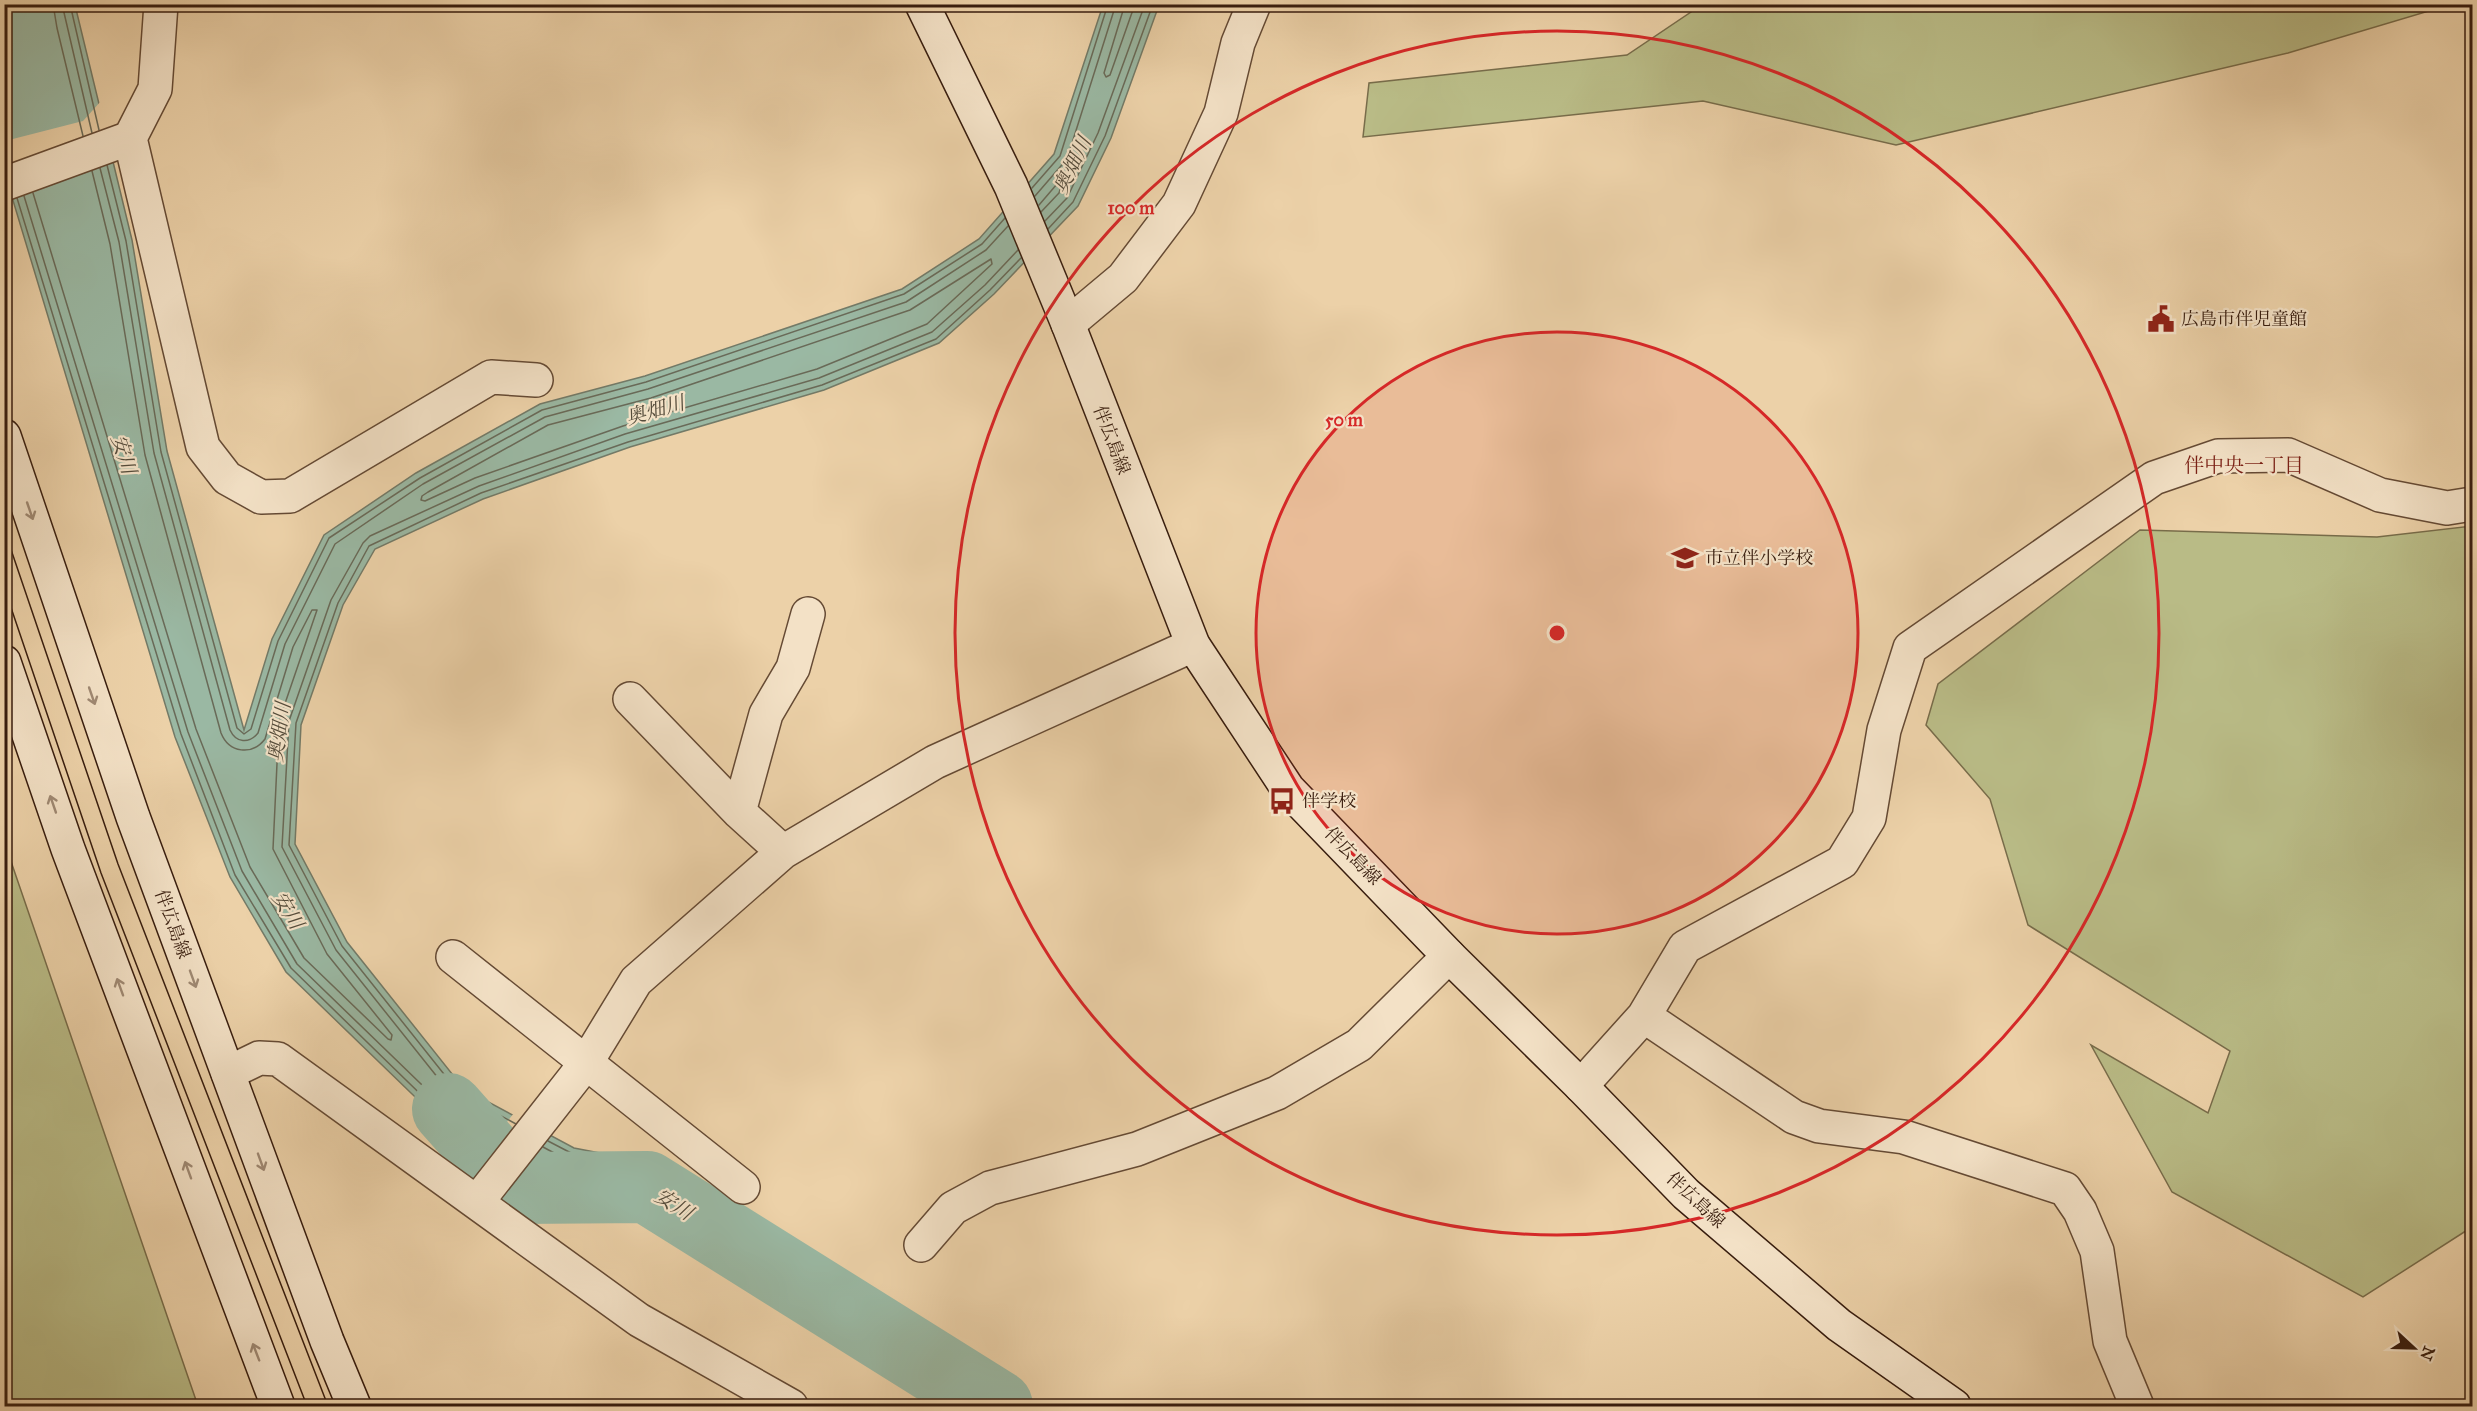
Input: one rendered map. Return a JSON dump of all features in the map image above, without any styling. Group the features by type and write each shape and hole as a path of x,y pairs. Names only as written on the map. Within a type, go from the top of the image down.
{"street":[{"path":"4,184 122,141 155,89 161,4"},
{"name":"伴広島線","path":"922,4 1011,186 1193,645 1288,789 1449,956 1581,1086 1686,1194 1839,1325 1954,1407"},
{"path":"1064,315 1123,278 1179,204 1221,113 1238,43 1254,4"},
{"path":"122,141 203,447 227,478 261,497 290,496 491,378 536,380"},
{"name":"伴広島線","path":"4,436 133,817 327,1341 354,1407"},
{"path":"1581,1086 1644,1016 1685,947 1842,861 1869,818 1884,730 1910,648 2154,477 2218,456 2288,455 2380,495 2447,508 2472,504"},
{"path":"739,812 766,714 792,668 808,614"},
{"path":"485,1192 580,1071 636,981 783,852 935,762 1193,645"},
{"path":"4,662 68,849 278,1407"},
{"path":"630,699 739,812 783,852"},
{"path":"921,1245 953,1208 990,1188 1137,1149 1276,1093 1359,1045 1449,956"},
{"path":"453,957 580,1071 743,1187"},
{"path":"1644,1016 1794,1117 1819,1126 1904,1137 2065,1189 2080,1211 2097,1251 2110,1341 2137,1407"},
{"path":"228,1073 259,1058 278,1059 485,1192 639,1320 791,1407"}],"green space":[{"path":"1703,4 2449,5 2288,53 1896,145 1703,101 1363,137 1369,83 1627,55"},
{"path":"2472,526 2472,1227 2363,1297 2172,1192 2091,1045 2208,1113 2230,1051 2028,925 1990,799 1926,725 1938,684 2140,530 2377,537"},
{"path":"5,844 198,1406 5,1406"}],"water":[{"name":"奥畑川","path":"4,5 75,5 132,240 167,451 244,730 272,639 324,535 416,473 540,404 645,376 902,289 979,239 1054,154 1103,5 1159,5 1111,138 1078,206 994,294 939,343 824,390 630,447 483,499 375,549 343,605 301,725 295,844 347,942 464,1089 574,1148 637,1160 634,1210 554,1207 443,1124 286,972 230,877 175,737 5,174"}],"pier":[{"path":"101,101 116,162 99,159 4,186 5,141 83,121"},
{"path":"514,1113 552,1133 514,1181 480,1156"}],"waterway":[{"name":"安川","path":"448,1109 518,1188 647,1187 997,1406"}],"tram line":[{"path":"4,529 118,864 328,1406"},
{"path":"4,587 101,873 307,1406"}],"place":[{"name":"広島市伴児童館","path":"2161,319"},
{"name":"市立伴小学校","path":"1685,558"},
{"name":"伴学校","path":"1282,801"}],"district":[{"name":"伴中央一丁目","path":"2244,465"}]}
